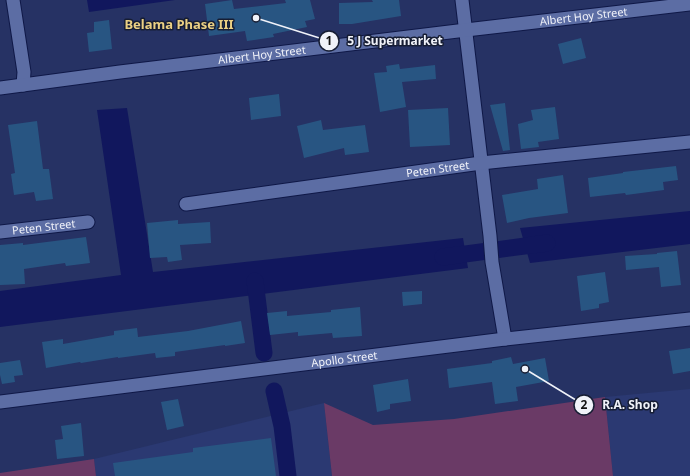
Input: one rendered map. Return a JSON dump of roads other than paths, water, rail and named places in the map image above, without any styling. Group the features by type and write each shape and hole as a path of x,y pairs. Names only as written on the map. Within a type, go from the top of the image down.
{"street":[{"path":"13,0 24,72 23,85"},
{"path":"462,0 492,262 505,339"},
{"name":"Albert Hoy Street","path":"0,88 120,72 690,4"},
{"name":"Peten Street","path":"186,204 481,163 690,142"},
{"name":"Peten Street","path":"0,232 88,222"},
{"name":"Apollo Street","path":"0,402 505,339 690,319"}],"waterway":[{"path":"443,257 547,243"},
{"path":"255,281 264,353"},
{"path":"274,391 282,426 288,476"}],"place":[{"name":"5 J Supermarket","path":"256,18"},
{"name":"R.A. Shop","path":"525,369"}],"district":[{"name":"Belama Phase III","path":"179,24"}]}
